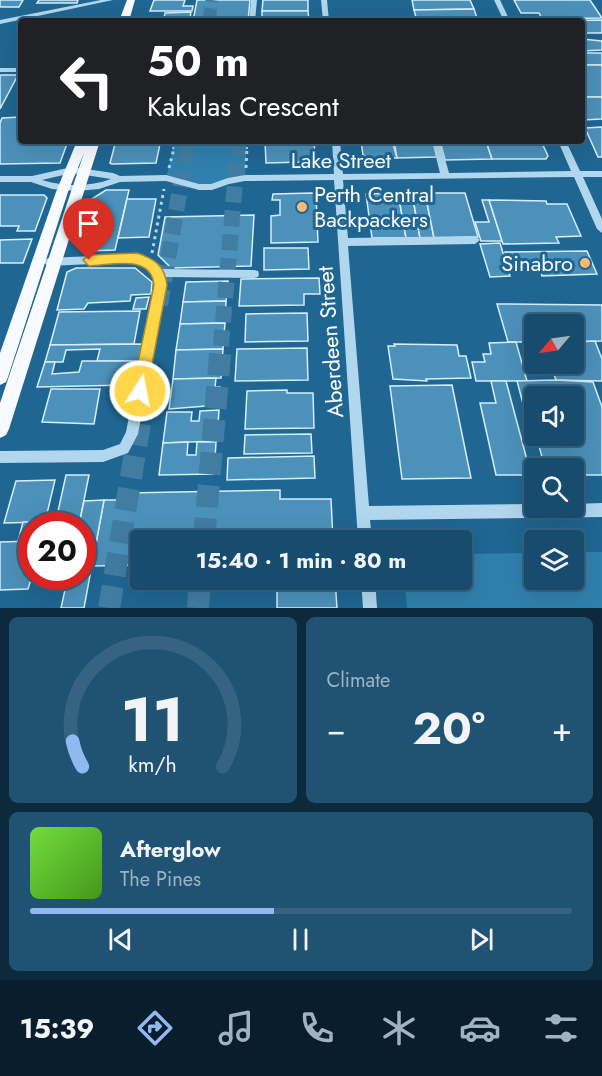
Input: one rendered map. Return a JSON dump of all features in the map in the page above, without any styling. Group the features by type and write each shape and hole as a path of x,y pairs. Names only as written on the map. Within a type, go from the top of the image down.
{"main road":[{"path":"125,18 131,0"},
{"path":"134,18 140,0"},
{"path":"0,377 79,187 78,171 82,144"},
{"path":"0,429 64,189 78,171 92,144"}],"street":[{"path":"20,18 110,0"},
{"path":"252,18 254,0"},
{"path":"324,0 326,18"},
{"path":"497,0 506,18"},
{"path":"0,22 18,18"},
{"path":"0,70 18,70"},
{"name":"Aberdeen Street","path":"336,144 364,530"},
{"path":"437,144 446,177"},
{"path":"563,144 602,229"},
{"name":"Lake Street","path":"0,179 32,179 78,171 119,179 166,178 199,187 212,187 245,178 602,174"},
{"name":"Lake Street","path":"32,179 41,184 64,189 110,184 119,179"},
{"path":"344,242 475,240"},
{"path":"0,457 103,456 124,449 132,434 160,285 159,273 150,264 137,258 46,262"},
{"path":"159,273 254,274"},
{"path":"363,513 602,510"},
{"path":"369,590 370,608"}],"path":[{"path":"150,264 174,144"},
{"path":"245,178 247,144"}],"shaded area":[{"path":"174,144 247,144 245,178 211,186 166,178"},
{"path":"584,552 602,552 602,608 407,608 405,590 472,590 472,554 524,553 524,590 584,590"}],"building":[{"path":"0,0 23,0 19,7 0,7"},
{"path":"39,0 78,0 77,3 37,3"},
{"path":"154,0 185,0 183,6 193,6 192,11 150,11"},
{"path":"197,0 250,0 248,18 194,18"},
{"path":"263,0 308,0 308,11 262,11"},
{"path":"412,0 470,0 474,9 414,10"},
{"path":"514,0 590,0 602,18 542,18 539,13 521,13"},
{"path":"474,9 477,18 416,18 414,10"},
{"path":"262,11 308,11 309,18 262,18"},
{"path":"191,12 190,18 164,18 165,13"},
{"path":"585,20 602,20 602,33 585,33"},
{"path":"585,39 602,41 602,50 585,51"},
{"path":"585,53 602,53 602,65 585,65"},
{"path":"585,65 602,65 602,97 585,97"},
{"path":"18,75 0,109 0,76"},
{"path":"585,97 602,97 602,119 585,120"},
{"path":"18,117 18,144 67,144 60,163 0,164 2,118"},
{"path":"602,127 602,157 598,157 585,128"},
{"path":"115,144 160,144 156,163 112,164 110,163"},
{"path":"265,144 314,144 315,154 305,162 266,163"},
{"path":"361,144 393,144 397,158 368,158 363,155"},
{"path":"395,144 434,144 437,157 397,158"},
{"path":"441,144 487,144 492,159 445,160"},
{"path":"487,144 542,144 548,156 546,159 492,159"},
{"path":"106,190 129,190 115,250 85,251 77,244 90,200"},
{"path":"312,193 316,195 318,242 271,243 271,216 280,215 280,200 272,200 273,194"},
{"path":"398,193 406,238 372,238 366,194"},
{"path":"398,193 412,193 420,238 406,238"},
{"path":"412,193 425,193 434,238 420,238"},
{"path":"425,193 465,193 478,237 434,238"},
{"path":"0,195 44,195 47,198 35,231 17,231 19,226 0,226"},
{"path":"127,199 156,199 149,237 118,238"},
{"path":"482,200 489,200 502,241 481,241 475,222 489,222"},
{"path":"489,200 546,201 547,204 567,204 581,236 556,237 559,243 503,244"},
{"path":"254,215 251,266 171,268 158,255 165,217"},
{"path":"32,239 23,263 0,263 0,240"},
{"path":"500,243 510,276 490,277 480,244"},
{"path":"264,248 308,248 309,269 264,270"},
{"path":"587,251 597,274 542,276 540,270 511,270 505,252"},
{"path":"76,268 135,268 152,282 151,294 131,295 130,301 88,303 84,309 57,310 67,272"},
{"path":"319,278 320,294 304,294 304,305 239,306 241,279"},
{"path":"228,281 226,301 183,302 186,282"},
{"path":"149,297 146,309 133,309 136,298"},
{"path":"226,301 225,323 180,324 183,302"},
{"path":"497,304 602,305 602,341 584,342 584,314 524,314 524,342 508,342"},
{"path":"140,311 134,344 50,345 59,312"},
{"path":"307,313 308,341 245,342 246,314"},
{"path":"225,323 223,349 176,350 180,324"},
{"path":"595,341 602,359 602,381 556,380 554,374 584,374 584,342"},
{"path":"516,342 527,381 476,381 472,362 485,362 483,354 491,354 489,343"},
{"path":"143,344 140,361 97,361 100,349 66,350 63,362 45,362 50,345"},
{"path":"394,344 457,345 459,356 466,356 471,378 426,379 427,381 393,379 388,346 395,346"},
{"path":"307,348 308,380 235,381 237,349"},
{"path":"223,349 221,378 173,379 176,350"},
{"path":"82,361 132,361 128,385 37,387 45,362 55,362 52,374 79,372"},
{"path":"216,378 215,387 220,387 219,405 169,409 173,379"},
{"path":"491,381 506,381 526,458 524,458 524,475 496,475 480,403 496,403"},
{"path":"517,381 593,382 602,407 602,475 584,475 584,458 542,458 539,446 584,446 584,386 524,386 524,408"},
{"path":"452,385 471,478 402,479 390,386"},
{"path":"51,389 100,389 94,424 42,422"},
{"path":"287,390 287,393 313,393 314,428 245,429 247,391"},
{"path":"219,410 217,441 163,443 167,412 192,412 191,421 199,421 200,411"},
{"path":"311,434 312,453 244,454 245,435"},
{"path":"188,442 187,455 196,455 197,442 216,442 214,474 159,475 163,443"},
{"path":"314,456 315,478 227,480 228,458"},
{"path":"66,475 89,475 82,512 58,512"},
{"path":"55,480 47,512 18,512 18,523 4,523 16,481"},
{"path":"280,490 280,499 331,499 333,530 130,530 130,565 96,566 96,544 104,500 125,500 126,493"},
{"path":"104,500 96,543 96,512 82,512 84,501"},
{"path":"18,541 18,589 0,590 0,542"},
{"path":"65,590 87,590 84,608 61,608"},
{"path":"277,590 336,590 337,608 277,608"}],"tunnel":[{"path":"209,18 212,0"},
{"path":"187,149 188,144"},
{"path":"238,149 239,144"},
{"path":"160,305 187,148"},
{"path":"221,346 238,148"},
{"path":"205,530 221,345"},
{"path":"109,608 148,376"},
{"path":"198,608 199,590"}],"place":[{"name":"Perth Central Backpackers","path":"302,207"},
{"name":"Sinabro","path":"585,263"}],"route":[{"path":"89,260 137,258 150,264 159,273 160,285 140,391"}]}
